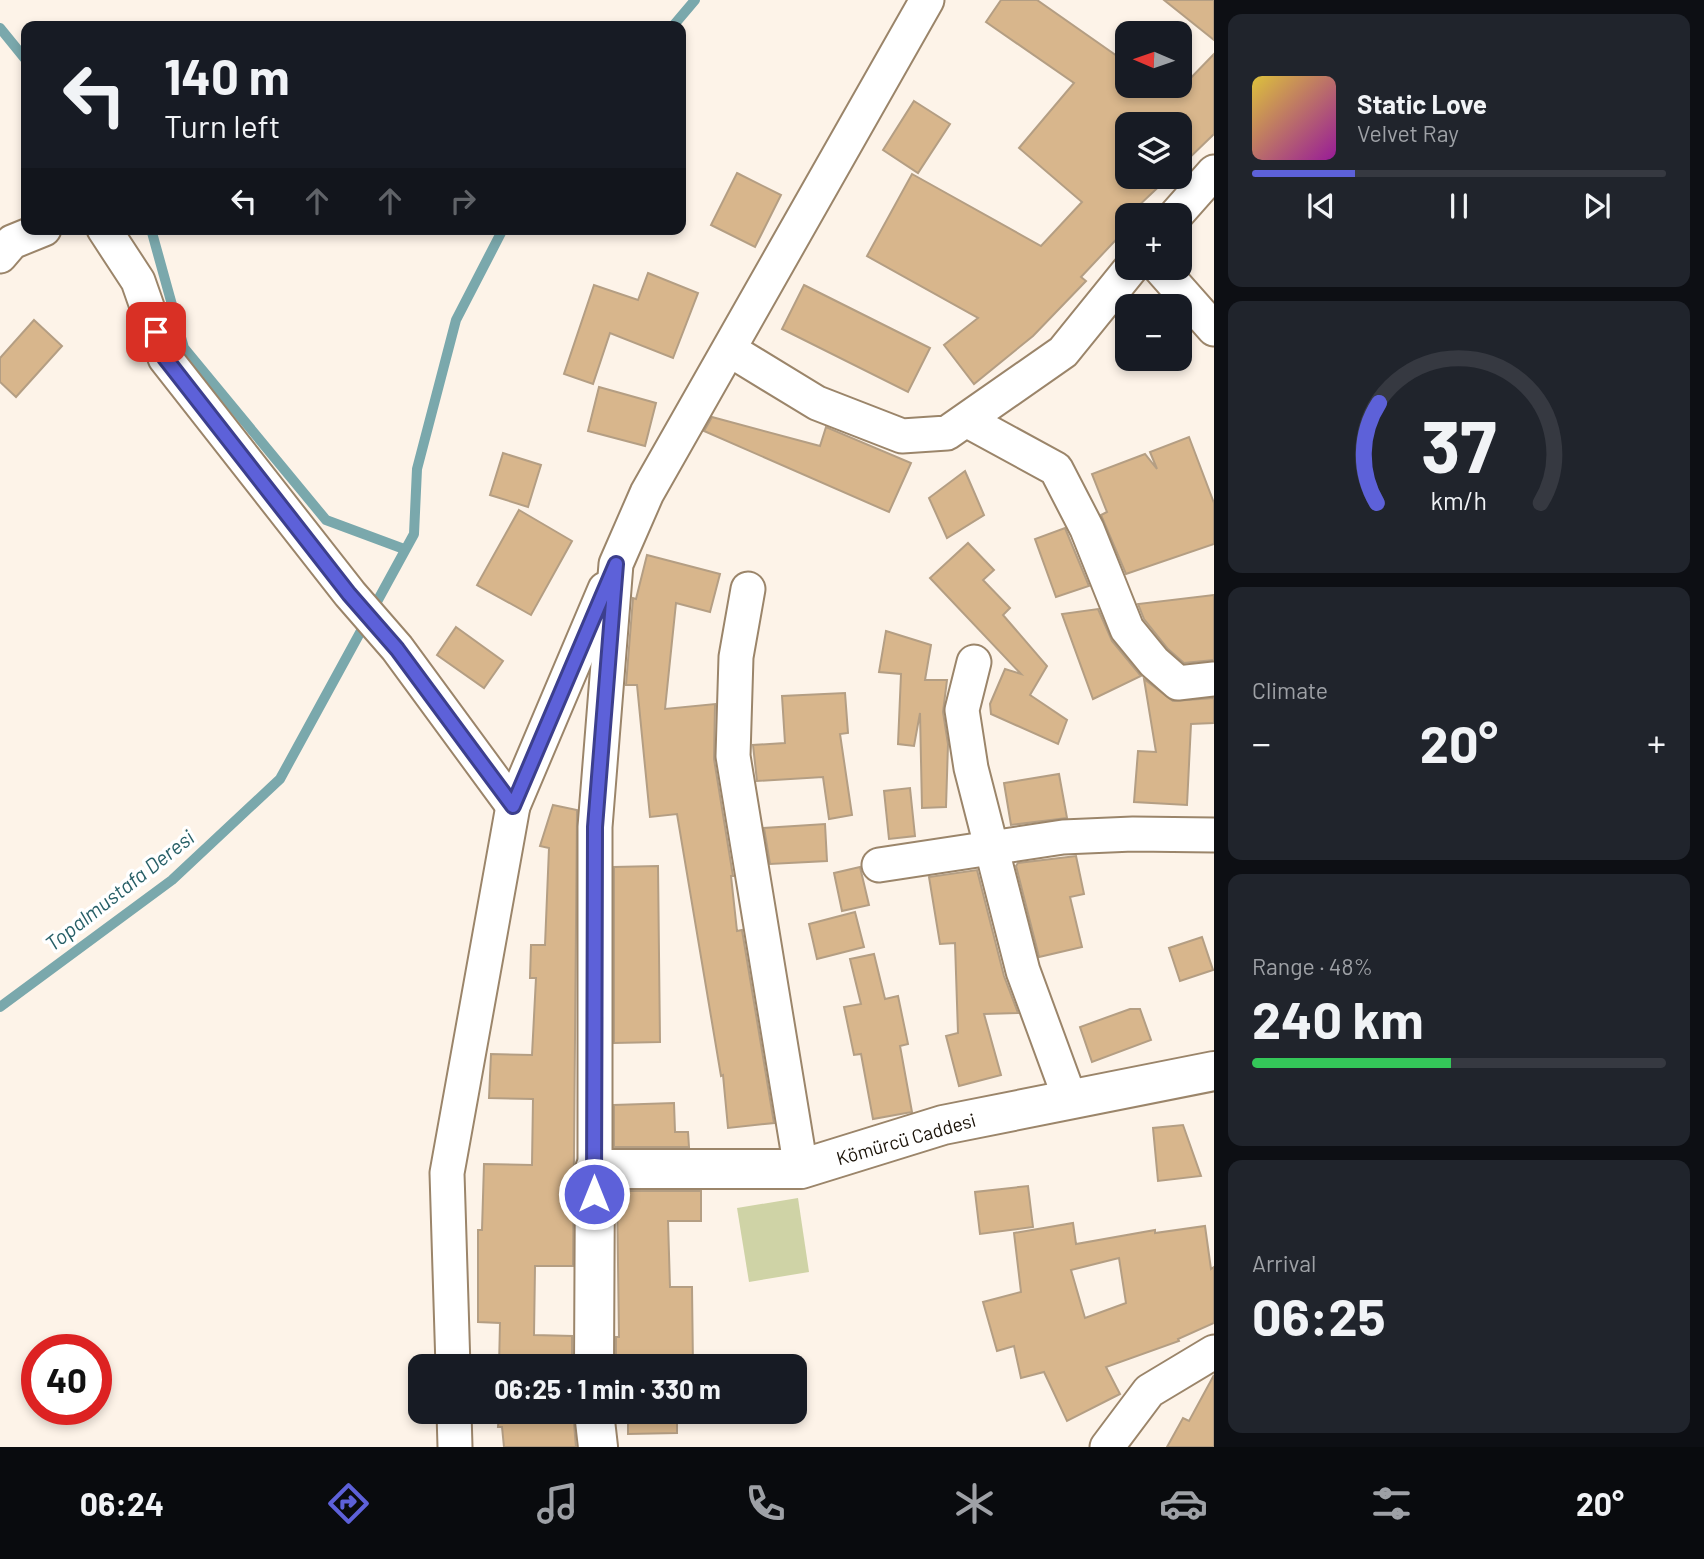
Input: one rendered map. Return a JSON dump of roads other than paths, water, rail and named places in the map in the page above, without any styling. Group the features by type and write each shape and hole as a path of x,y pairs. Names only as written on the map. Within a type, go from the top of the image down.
{"street":[{"path":"453,1354 447,1173 513,806 647,493 927,0"},
{"path":"1187,203 1214,172"},
{"path":"0,256 12,242 29,235"},
{"path":"108,235 138,281 165,358 349,594 397,649 513,806"},
{"path":"730,350 817,403 902,436 947,433 968,421 1062,352 1121,280"},
{"path":"1171,280 1214,329"},
{"path":"968,421 1056,469 1087,529 1127,629 1154,662 1178,683 1214,679"},
{"path":"594,1354 595,827 616,564"},
{"path":"748,589 736,657 733,756 801,1169"},
{"path":"974,662 962,710 971,768 1023,971 1070,1099"},
{"path":"878,865 992,850 1063,837 1214,835"},
{"name":"Kömürcü Caddesi","path":"594,1170 801,1169 943,1125 1214,1071"},
{"path":"1107,1447 1149,1391 1212,1356"},
{"path":"455,1424 456,1447"},
{"path":"595,1424 598,1447"}],"waterway":[{"name":"Topalmustafa Deresi","path":"677,21 695,0"},
{"path":"0,28 21,54"},
{"path":"153,235 184,348 326,520 404,549"},
{"name":"Topalmustafa Deresi","path":"0,1007 172,880 280,779 414,534 417,469 456,320 500,235"}]}
